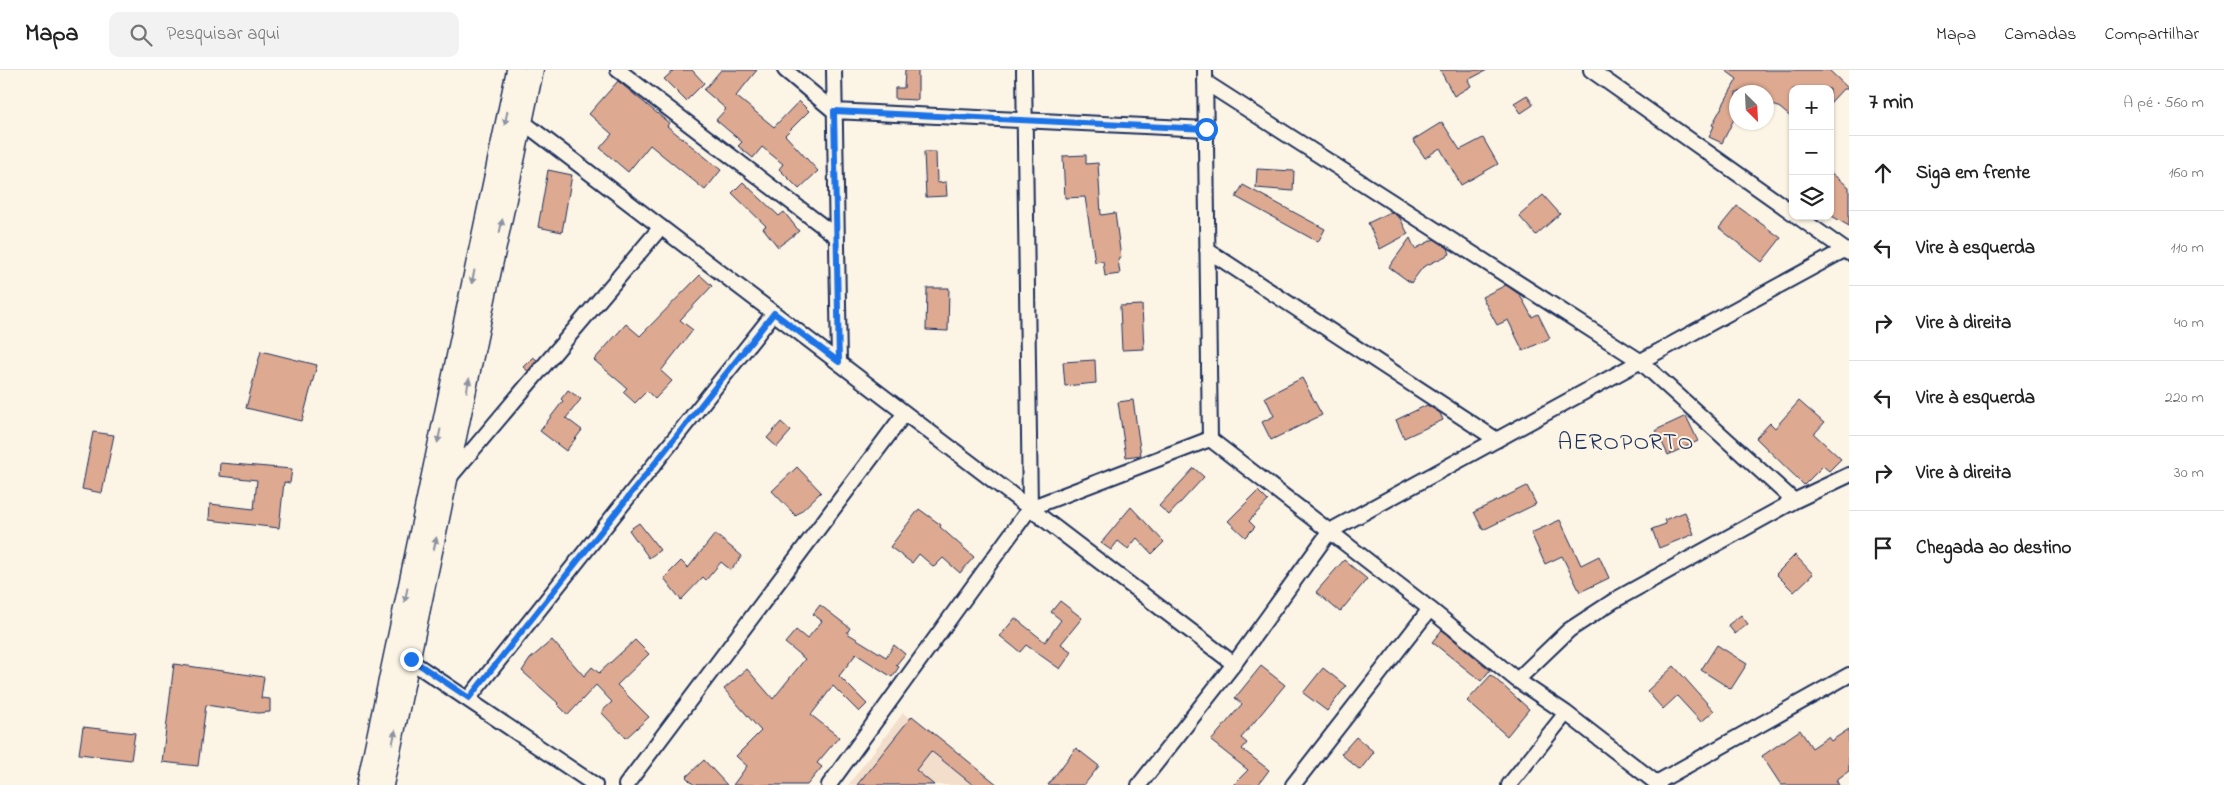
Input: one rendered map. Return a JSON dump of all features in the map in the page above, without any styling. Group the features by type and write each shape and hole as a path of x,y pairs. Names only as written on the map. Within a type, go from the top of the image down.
{"street":[{"path":"366,785 516,70"},
{"path":"384,785 534,70"},
{"path":"618,70 837,237"},
{"path":"785,70 834,111 1206,129"},
{"path":"834,70 839,362"},
{"path":"1024,70 1030,508"},
{"path":"1591,70 1789,210"},
{"path":"1205,76 1210,439"},
{"path":"1205,76 1640,361 1794,501"},
{"path":"523,122 1234,664"},
{"path":"1139,785 1234,664 1330,531 1640,361 1846,251 1803,220"},
{"path":"449,478 661,227"},
{"path":"1207,250 1498,440"},
{"path":"469,698 774,313"},
{"path":"626,785 905,413"},
{"path":"829,785 1030,508 1210,439"},
{"path":"1210,439 1430,609 1518,680 1566,713 1658,784 1849,675"},
{"path":"1518,680 1569,630 1615,600 1794,501 1849,476"},
{"path":"1293,785 1430,609"},
{"path":"394,651 411,659 595,785"},
{"path":"1509,785 1566,713"}],"shaded area":[{"path":"903,713 998,785 848,785"}],"building":[{"path":"674,70 692,70 704,83 686,101 664,79"},
{"path":"721,70 757,70 736,96 774,127 799,101 809,111 785,135 818,171 799,189 779,169 783,164 762,147 753,158 738,146 742,142 716,120 726,109 704,90"},
{"path":"905,70 918,70 918,100 895,99 895,88 904,88"},
{"path":"1440,70 1487,70 1468,80 1471,86 1454,96"},
{"path":"1725,70 1829,70 1849,89 1843,89 1834,99 1834,85 1789,85 1789,116 1774,105 1774,85 1734,85 1737,79"},
{"path":"618,81 669,123 667,126 721,170 705,190 650,145 628,172 600,148 612,134 589,114"},
{"path":"1729,94 1729,129 1722,143 1709,137 1714,126 1712,125"},
{"path":"1527,95 1533,105 1521,113 1514,103"},
{"path":"1442,122 1460,150 1483,138 1498,164 1461,185 1440,148 1425,158 1413,140"},
{"path":"924,152 936,152 937,183 946,182 947,196 926,197"},
{"path":"1086,155 1086,164 1098,163 1101,215 1115,213 1121,258 1118,259 1120,274 1105,276 1103,261 1095,262 1085,197 1065,198 1063,156"},
{"path":"1257,169 1294,171 1293,191 1256,188"},
{"path":"548,170 572,175 562,232 538,227"},
{"path":"1834,175 1849,187 1849,226 1834,217"},
{"path":"743,182 779,216 784,212 799,231 778,247 763,228 766,226 732,193"},
{"path":"1243,185 1325,229 1318,242 1236,197"},
{"path":"1543,195 1560,214 1536,235 1519,216"},
{"path":"1737,206 1781,238 1762,262 1719,228"},
{"path":"1391,212 1400,218 1408,234 1380,249 1368,223"},
{"path":"1410,238 1415,249 1434,239 1448,248 1450,254 1423,267 1411,283 1389,267"},
{"path":"700,275 712,286 680,320 693,330 661,371 672,381 655,399 647,391 635,403 623,392 627,388 594,360 626,324 640,336"},
{"path":"1506,285 1520,295 1532,317 1538,314 1550,338 1523,351 1508,320 1497,325 1482,297"},
{"path":"927,288 949,288 948,331 926,330"},
{"path":"1142,305 1144,349 1122,350 1120,306"},
{"path":"261,351 317,365 302,421 246,408"},
{"path":"533,357 537,360 528,371 523,367"},
{"path":"1095,360 1096,383 1065,386 1063,362"},
{"path":"1302,378 1322,415 1271,440 1262,422 1274,416 1265,397"},
{"path":"568,390 581,399 566,418 582,430 566,451 540,431 563,401 561,399"},
{"path":"1133,400 1141,455 1126,457 1118,402"},
{"path":"1799,401 1824,423 1814,434 1841,459 1829,471 1823,466 1804,485 1756,438 1770,423 1775,428"},
{"path":"1427,405 1440,413 1443,420 1404,438 1396,420"},
{"path":"1686,416 1698,441 1668,455 1656,430"},
{"path":"781,422 791,431 777,447 767,438"},
{"path":"93,432 114,435 102,493 82,489"},
{"path":"220,463 292,469 290,483 284,482 279,528 209,520 210,504 254,509 257,480 219,476"},
{"path":"797,467 821,492 796,516 772,491"},
{"path":"1194,468 1204,477 1169,515 1159,506"},
{"path":"1527,486 1536,504 1483,530 1474,512"},
{"path":"1258,491 1268,501 1249,521 1255,527 1245,537 1228,521"},
{"path":"1131,507 1164,542 1152,554 1137,538 1128,549 1118,541 1111,550 1101,543"},
{"path":"919,509 941,525 940,527 974,557 960,573 943,558 934,567 919,554 912,563 890,547"},
{"path":"1685,512 1694,534 1659,548 1652,529 1666,524 1664,520"},
{"path":"1560,520 1581,565 1599,556 1609,578 1580,592 1562,556 1545,564 1531,533"},
{"path":"639,523 660,550 649,558 629,530"},
{"path":"715,534 742,556 731,570 721,562 706,580 703,577 681,600 664,578 681,561 688,568"},
{"path":"1795,555 1813,574 1794,592 1776,574"},
{"path":"1344,560 1367,579 1340,612 1316,592"},
{"path":"1060,601 1082,618 1061,644 1072,652 1060,669 1026,645 1020,652 1000,636 1015,618 1045,642 1061,620 1051,612"},
{"path":"820,605 850,628 847,633 886,657 894,645 905,654 896,665 899,667 892,677 856,654 839,676 867,704 859,712 833,686 811,715 839,737 817,763 822,767 807,785 733,785 747,766 736,756 761,731 724,689 747,669 773,699 805,659 785,643 796,630 807,639 822,621 813,614"},
{"path":"1741,615 1748,624 1735,634 1728,625"},
{"path":"1442,630 1490,670 1481,681 1432,642"},
{"path":"552,640 584,676 592,667 599,673 635,640 649,654 617,685 649,717 626,738 601,712 612,702 596,685 568,715 558,703 522,671 530,659"},
{"path":"1717,645 1747,664 1731,689 1701,670"},
{"path":"174,664 264,677 261,698 270,699 270,712 258,713 206,705 198,766 162,762"},
{"path":"1261,666 1285,685 1241,738 1247,743 1242,749 1269,770 1258,785 1233,785 1248,770 1211,741 1242,704 1235,698"},
{"path":"1674,666 1714,711 1701,722 1677,696 1663,709 1647,691"},
{"path":"1323,668 1346,686 1327,711 1303,693"},
{"path":"1491,675 1529,709 1507,736 1467,701"},
{"path":"912,716 998,785 973,785 931,751 916,770 934,785 857,785"},
{"path":"83,727 135,733 131,760 79,754"},
{"path":"1849,729 1849,771 1836,780 1839,785 1781,785 1762,756 1800,730 1812,748 1828,737 1831,741"},
{"path":"1356,737 1374,752 1360,770 1341,754"},
{"path":"1076,748 1099,766 1084,785 1048,785"},
{"path":"704,760 727,785 694,785 686,777"}],"district":[{"name":"AEROPORTO","path":"1626,441"}],"route":[{"path":"411,659 469,698 774,313 839,362 834,111 1206,129"}]}
